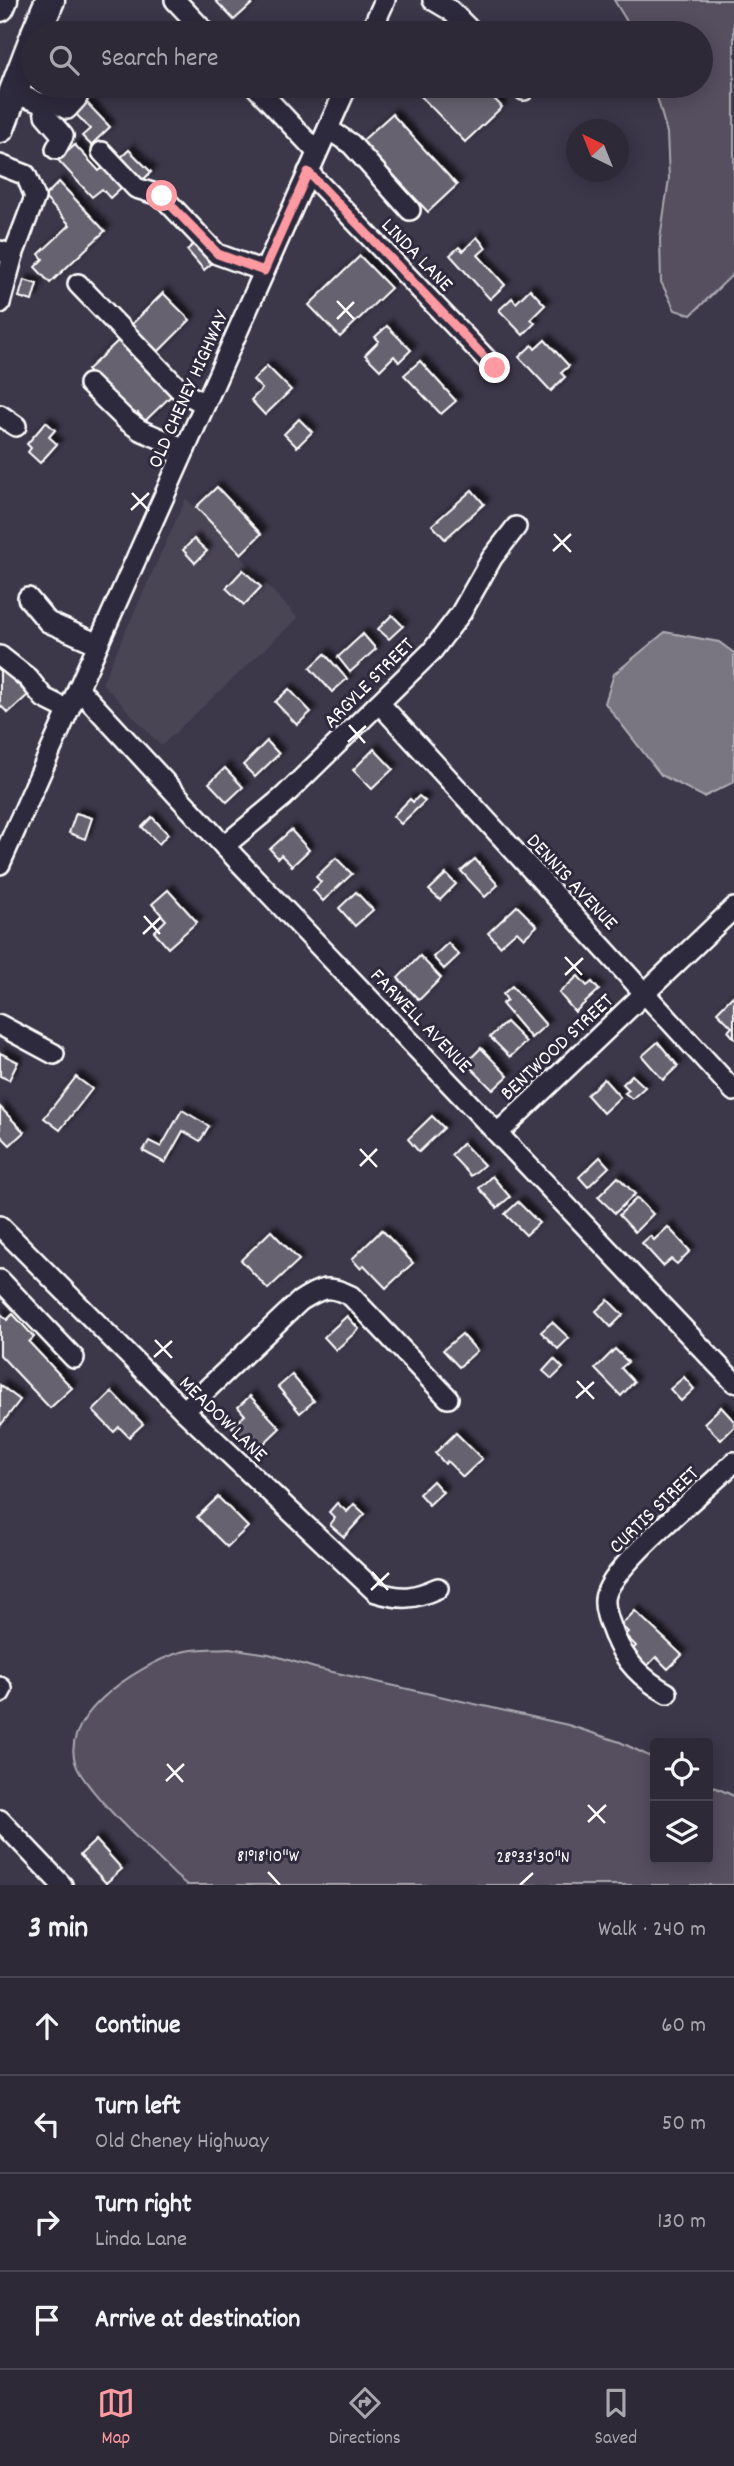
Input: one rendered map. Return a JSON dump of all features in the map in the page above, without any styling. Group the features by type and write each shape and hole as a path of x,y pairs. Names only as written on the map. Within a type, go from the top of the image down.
{"highway":[{"path":"0,7 3,0"},
{"path":"41,21 50,0"},
{"path":"0,128 21,72"}],"street":[{"path":"174,0 194,21"},
{"path":"375,21 385,0"},
{"path":"433,0 450,10 461,21"},
{"path":"13,93 21,96"},
{"path":"27,98 44,104 52,100 67,108 77,99"},
{"path":"266,98 317,152"},
{"name":"OLD CHENEY HIGHWAY","path":"0,864 342,98"},
{"path":"44,104 45,115 63,136 56,149"},
{"path":"328,129 351,144 410,210"},
{"path":"103,152 136,188 162,196 218,254 264,271"},
{"path":"0,165 26,175 35,197 7,253 0,303"},
{"name":"LINDA LANE","path":"308,172 495,368"},
{"path":"78,284 182,392 205,404"},
{"path":"89,384 140,430 185,449"},
{"name":"ARGYLE STREET","path":"224,846 283,797 432,651 461,613 492,558 516,527"},
{"path":"27,598 48,622 98,644"},
{"path":"0,656 29,678 44,698 68,710"},
{"name":"FARWELL AVENUE","path":"78,688 224,846 734,1382"},
{"name":"DENNIS AVENUE","path":"379,704 734,1091"},
{"name":"BENTWOOD STREET","path":"498,1133 734,908"},
{"path":"0,1026 54,1054"},
{"name":"MEADOW LANE","path":"0,1226 184,1411 376,1592 394,1598 414,1598 438,1588"},
{"path":"0,1280 74,1358"},
{"path":"184,1411 300,1301 319,1290 335,1288 351,1296 447,1398"},
{"name":"CURTIS STREET","path":"667,1693 631,1667 621,1651 608,1619 605,1598 613,1581 644,1545 734,1462"},
{"path":"0,1687 0,1693"},
{"path":"0,1820 62,1885"}],"shaded area":[{"path":"614,0 734,0 734,273 691,315 675,310 661,282 660,239 669,179 667,133 657,98 713,98 713,21 627,21"},
{"path":"186,498 298,618 161,746 102,683"},
{"path":"665,632 719,642 734,653 734,782 704,797 661,775 605,703 614,674"},
{"path":"229,1648 269,1654 315,1668 568,1725 620,1742 650,1757 650,1864 713,1864 713,1786 734,1796 734,1885 187,1885 124,1826 100,1799 80,1773 73,1753 77,1734 87,1715 103,1698 143,1669 181,1652"}],"building":[{"path":"215,0 256,0 234,20"},
{"path":"423,98 493,98 502,107 465,142"},
{"path":"87,103 110,127 91,145 82,136 90,129 76,114"},
{"path":"392,114 457,185 428,212 362,141"},
{"path":"75,145 99,171 104,167 122,187 110,198 102,189 92,197 58,160"},
{"path":"129,150 151,172 139,184 117,161"},
{"path":"59,182 105,231 50,283 35,267 43,259 39,254 70,225 44,197"},
{"path":"477,237 486,248 478,255 505,285 490,299 450,255 459,247 463,251"},
{"path":"200,239 217,259 204,270 187,250"},
{"path":"360,256 391,288 340,337 309,305"},
{"path":"24,280 37,284 32,301 19,297"},
{"path":"530,289 545,305 531,319 535,323 523,335 499,310 512,298 516,303"},
{"path":"163,293 190,320 156,354 129,327"},
{"path":"387,326 411,350 399,362 394,356 380,370 365,355 379,341 375,337"},
{"path":"545,340 569,366 561,373 565,377 551,391 519,357 532,345 535,349"},
{"path":"118,341 171,396 145,421 138,413 132,418 87,370"},
{"path":"420,361 456,401 441,414 404,375"},
{"path":"267,366 291,390 265,415 251,400 262,389 253,380"},
{"path":"299,419 312,432 297,447 284,434"},
{"path":"46,422 55,430 49,437 57,444 40,463 28,452 31,448 27,444"},
{"path":"217,487 261,534 241,554 196,507"},
{"path":"472,490 484,504 445,539 432,525"},
{"path":"194,539 207,551 195,563 183,550"},
{"path":"243,570 261,587 244,605 226,588"},
{"path":"392,615 403,626 389,639 378,629"},
{"path":"363,634 376,649 350,672 338,657"},
{"path":"325,654 347,679 332,692 310,668"},
{"path":"0,666 28,695 8,713 0,705"},
{"path":"289,689 311,712 297,725 275,702"},
{"path":"267,741 279,754 255,777 243,765"},
{"path":"374,749 393,769 372,789 353,770"},
{"path":"225,768 243,787 227,802 209,783"},
{"path":"419,796 425,801 401,824 393,816 410,799 413,802"},
{"path":"76,813 92,818 85,839 69,833"},
{"path":"152,817 168,834 159,844 142,827"},
{"path":"291,830 309,850 292,866 281,855 278,858 270,849"},
{"path":"336,858 352,874 323,901 313,890 321,882 316,877"},
{"path":"475,859 498,885 485,897 461,871"},
{"path":"446,874 456,884 440,900 429,890"},
{"path":"168,890 197,922 168,948 154,932 166,920 152,904"},
{"path":"356,892 373,910 355,926 339,908"},
{"path":"517,906 537,926 524,938 517,931 500,946 488,933"},
{"path":"448,943 459,955 444,969 433,957"},
{"path":"420,956 441,978 419,1000 398,978"},
{"path":"578,976 587,986 592,982 599,990 575,1012 559,993"},
{"path":"512,986 546,1025 531,1038 502,1004 507,1000 503,994"},
{"path":"733,996 734,1038 728,1031 732,1027 717,1012"},
{"path":"506,1022 526,1042 510,1057 490,1037"},
{"path":"658,1042 678,1066 663,1080 642,1056"},
{"path":"481,1048 508,1076 493,1090 466,1063"},
{"path":"0,1053 18,1062 9,1080 0,1076"},
{"path":"632,1075 645,1087 632,1099 625,1093 629,1090 623,1084"},
{"path":"76,1077 92,1089 60,1130 44,1118"},
{"path":"604,1079 620,1097 603,1113 587,1095"},
{"path":"0,1107 24,1132 10,1145 0,1135"},
{"path":"182,1110 209,1126 200,1141 183,1131 165,1163 143,1151 149,1141 161,1147"},
{"path":"432,1116 444,1128 419,1152 408,1139"},
{"path":"463,1143 484,1165 471,1176 451,1155"},
{"path":"600,1157 609,1167 588,1187 579,1177"},
{"path":"492,1176 510,1197 497,1208 479,1188"},
{"path":"618,1177 635,1194 615,1213 598,1197"},
{"path":"637,1198 653,1214 635,1232 619,1215"},
{"path":"518,1202 539,1223 526,1235 505,1214"},
{"path":"668,1227 690,1251 677,1264 671,1259 663,1266 642,1243 650,1236 654,1240"},
{"path":"382,1230 413,1263 386,1288 364,1265 360,1268 352,1259"},
{"path":"271,1231 299,1260 268,1289 241,1260"},
{"path":"608,1300 623,1315 611,1327 596,1311"},
{"path":"0,1313 7,1320 13,1314 34,1337 29,1342 72,1388 50,1408 0,1355"},
{"path":"347,1316 359,1329 336,1350 324,1337"},
{"path":"552,1322 569,1338 558,1349 541,1332"},
{"path":"462,1334 477,1351 459,1367 443,1350"},
{"path":"615,1349 628,1362 621,1368 634,1382 621,1396 595,1369"},
{"path":"554,1359 563,1368 552,1379 543,1371"},
{"path":"292,1375 314,1401 300,1413 278,1387"},
{"path":"684,1377 694,1389 681,1401 670,1389"},
{"path":"0,1385 20,1400 0,1426"},
{"path":"112,1392 143,1424 129,1437 119,1427 114,1432 93,1411"},
{"path":"250,1396 280,1428 256,1451 232,1427 245,1415 238,1407"},
{"path":"721,1407 734,1421 734,1427 721,1440 704,1423"},
{"path":"456,1433 482,1459 463,1477 435,1453"},
{"path":"433,1481 443,1492 429,1505 419,1494"},
{"path":"218,1497 248,1527 227,1547 197,1517"},
{"path":"337,1503 347,1512 354,1504 365,1514 344,1537 330,1525 335,1518 329,1512"},
{"path":"635,1611 682,1655 668,1669 656,1657 642,1671 626,1656 636,1646 625,1635 628,1632 621,1625"},
{"path":"96,1840 122,1869 106,1883 80,1855"}],"route":[{"path":"162,196 218,254 264,271 308,172 495,368"}]}
